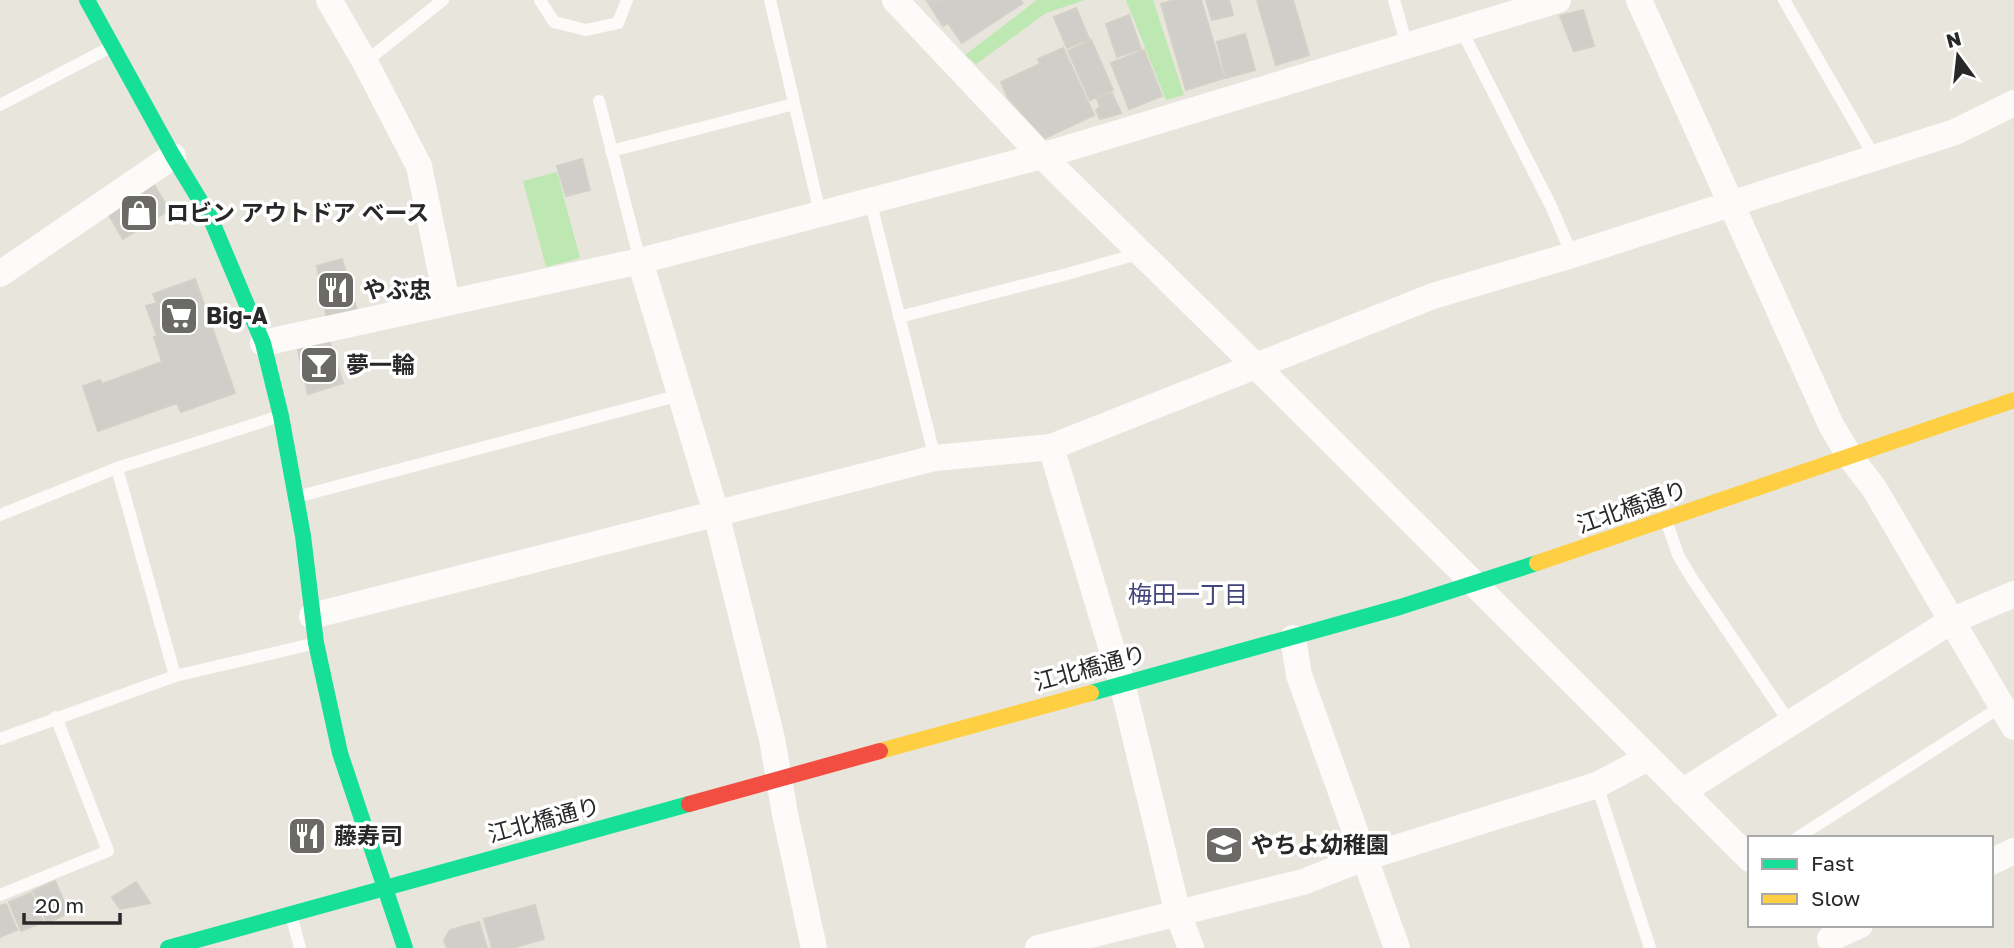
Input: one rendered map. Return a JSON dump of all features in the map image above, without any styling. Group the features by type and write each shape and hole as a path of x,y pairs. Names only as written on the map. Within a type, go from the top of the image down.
{"main road":[{"path":"87,0 173,156 210,216 263,343 281,415 303,536 316,643 340,753 405,948"},
{"name":"江北橋通り","path":"168,948 1293,638 1472,584 2014,400"}],"street":[{"path":"329,0 419,166 447,302"},
{"path":"895,0 1042,156 1748,857"},
{"path":"263,343 640,261 1042,156 1558,0"},
{"path":"1639,0 1831,425 1850,457 1874,488 2008,717"},
{"path":"312,617 934,458 1051,446 1433,296 1572,255 1955,132 2014,103"},
{"path":"0,275 173,156"},
{"path":"640,261 716,513 772,739 814,948"},
{"path":"1051,446 1122,683 1178,914 1191,948"},
{"path":"1682,792 1951,621 2014,594"},
{"path":"1293,638 1299,675 1397,948"},
{"path":"1038,948 1303,882 1364,858 1597,785 1648,758"},
{"path":"1993,861 2014,851"},
{"path":"1828,938 1855,927"}],"lane":[{"path":"365,62 443,0"},
{"path":"540,0 554,22 586,30 618,23 626,0"},
{"path":"769,0 820,214"},
{"path":"1394,0 1407,46"},
{"path":"1784,0 1867,144 1872,159"},
{"path":"1461,29 1551,206 1572,255"},
{"path":"0,105 112,46"},
{"path":"599,101 640,261"},
{"path":"611,151 794,104"},
{"path":"870,200 934,458"},
{"path":"899,317 1141,253"},
{"path":"296,497 680,395"},
{"path":"0,515 117,468 281,415"},
{"path":"117,468 175,676"},
{"path":"1666,519 1678,555 1691,577 1790,723"},
{"path":"0,739 175,676 316,643"},
{"path":"1800,836 2008,717"},
{"path":"0,895 108,851 56,718"},
{"path":"1597,785 1650,948"},
{"path":"290,914 300,948"}],"green space":[{"path":"1037,0 1085,0 1046,13 976,64 965,55"},
{"path":"1126,0 1153,0 1184,95 1166,100"},
{"path":"557,172 580,258 546,267 523,181"}],"building":[{"path":"1020,0 1023,3 962,43 948,23 943,26 927,1"},
{"path":"1174,0 1201,0 1224,78 1186,90 1161,4"},
{"path":"1206,0 1229,0 1233,15 1212,20"},
{"path":"1257,0 1293,0 1309,55 1276,65"},
{"path":"1076,8 1089,39 1067,48 1054,17"},
{"path":"1583,10 1594,46 1574,51 1560,16"},
{"path":"1129,15 1141,49 1117,57 1106,24"},
{"path":"1245,34 1255,70 1226,78 1217,42"},
{"path":"1091,40 1113,90 1090,100 1068,51"},
{"path":"1063,48 1094,115 1045,138 1008,98 1001,82 1040,64 1038,59"},
{"path":"1144,50 1162,96 1129,109 1111,63"},
{"path":"1112,93 1121,113 1100,119 1096,110 1100,107 1097,99"},
{"path":"582,159 590,190 566,196 557,166"},
{"name":"ロビン アウトドア ベース","path":"154,185 169,210 123,239 109,215"},
{"name":"やぶ忠","path":"342,259 358,314 327,320 317,266"},
{"path":"195,279 235,393 181,412 177,403 98,431 83,386 100,380 102,384 162,362 154,337 157,336 146,306 157,303 153,294"},
{"name":"夢一輪","path":"328,337 343,383 308,394 297,346"},
{"path":"55,881 69,913 47,923 33,891"},
{"path":"136,882 150,903 120,909 112,897"},
{"path":"31,893 43,922 21,931 9,902"},
{"path":"6,904 17,930 0,937 0,906"},
{"path":"535,905 544,939 512,948 492,948 484,919"},
{"path":"479,922 487,948 447,948 444,940 450,930"}],"traffic: fast":[{"path":"87,0 173,156 210,217 263,343 281,416 303,536 316,643 340,753 405,948"},
{"path":"1091,693 1400,607 1537,563"},
{"path":"168,948 689,804"}],"traffic: slow":[{"path":"1537,563 2014,400"},
{"path":"880,751 1091,693"}],"traffic: jam":[{"path":"689,804 880,751"}],"place":[{"name":"ロビン アウトドア ベース","path":"139,213"},
{"name":"やぶ忠","path":"336,290"},
{"name":"Big-A","path":"179,316"},
{"name":"夢一輪","path":"319,365"},
{"name":"藤寿司","path":"307,836"},
{"name":"やちよ幼稚園","path":"1224,845"}],"district":[{"name":"梅田一丁目","path":"1188,595"}]}
